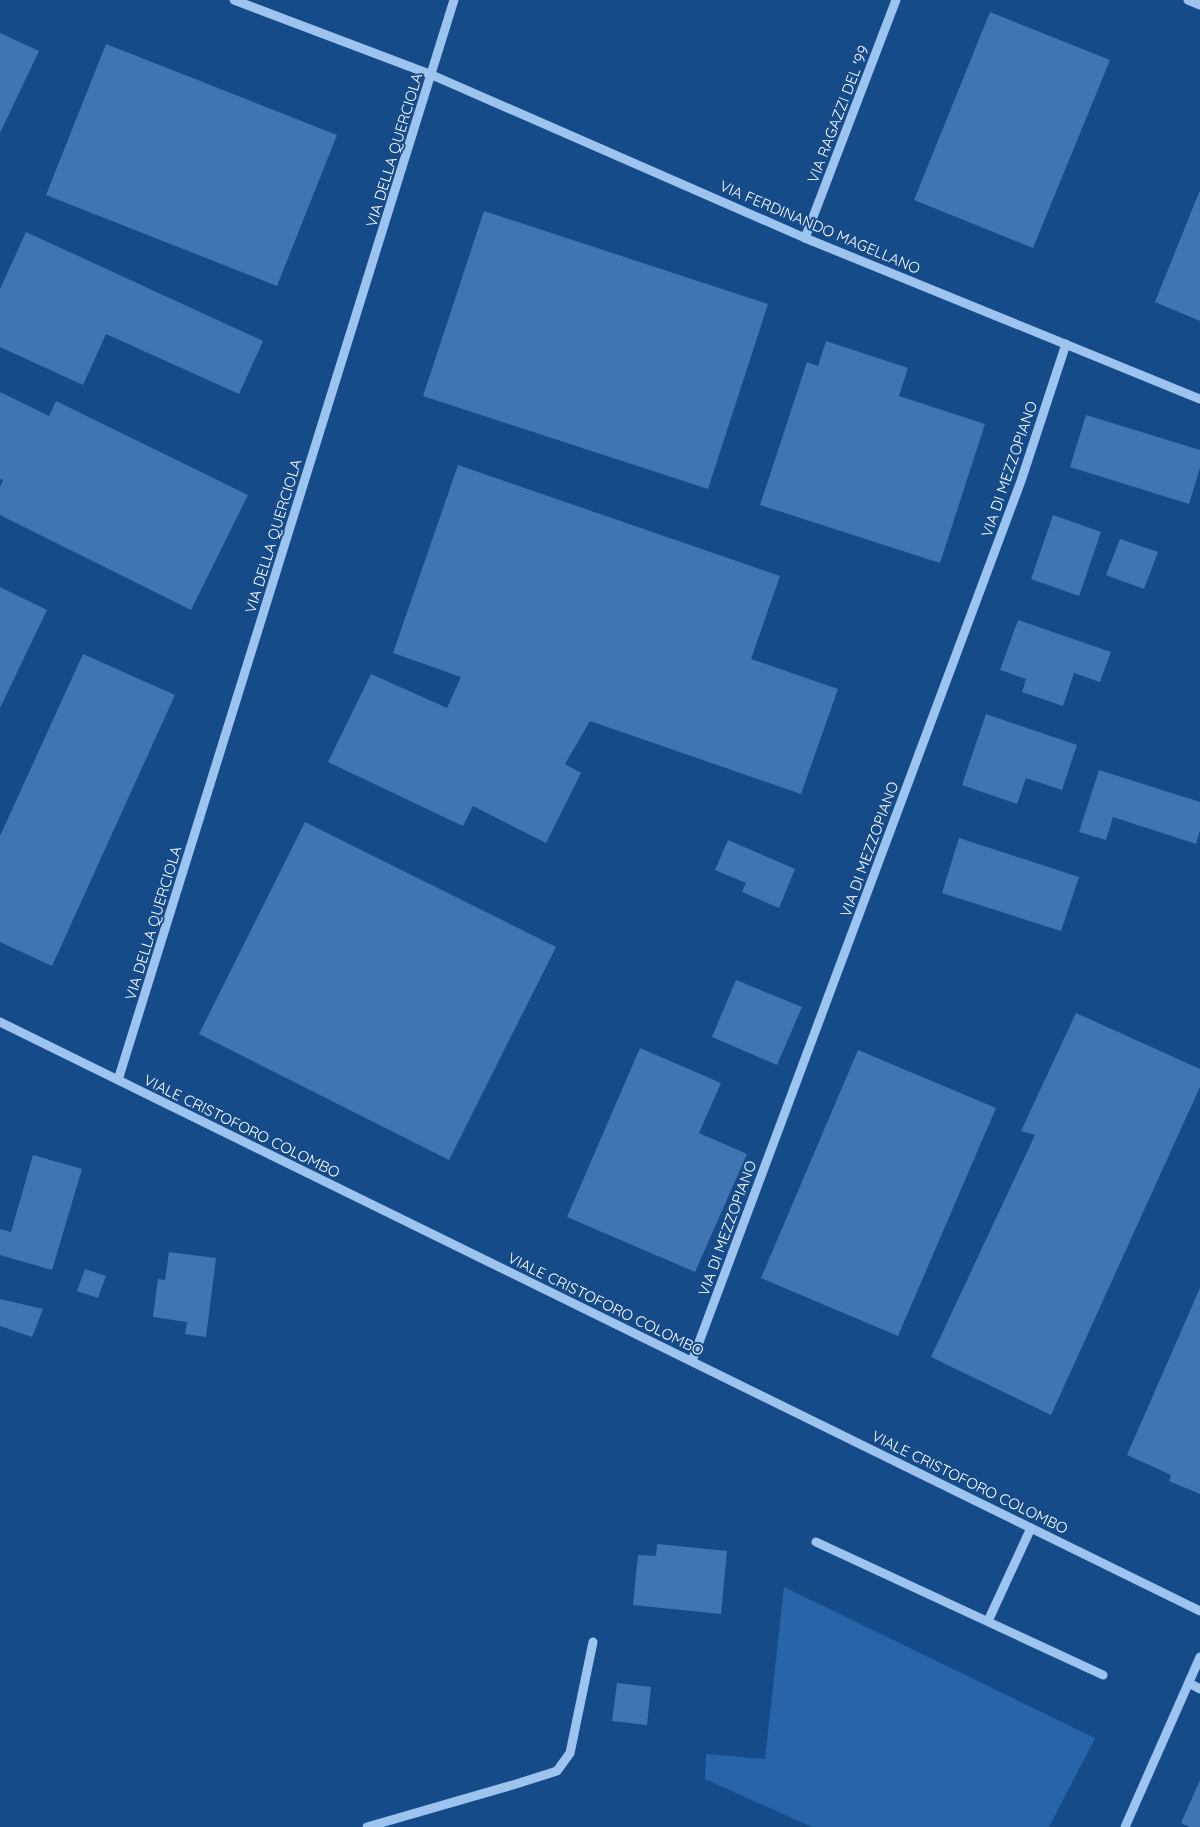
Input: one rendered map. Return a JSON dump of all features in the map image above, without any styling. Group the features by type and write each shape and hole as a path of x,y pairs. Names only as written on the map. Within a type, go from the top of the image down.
{"street":[{"name":"VIA FERDINANDO MAGELLANO","path":"234,0 432,75 805,238 1200,399"},
{"name":"VIA DELLA QUERCIOLA","path":"118,1080 454,0"},
{"name":"VIA RAGAZZI DEL '99","path":"805,238 896,0"},
{"path":"1188,0 1200,5"},
{"name":"VIA DI MEZZOPIANO","path":"692,1362 1017,490 1066,344"},
{"name":"VIALE CRISTOFORO COLOMBO","path":"0,1022 1200,1611"},
{"path":"988,1621 1031,1528"},
{"path":"816,1542 1103,1674"},
{"path":"367,1827 557,1771 570,1753 593,1642"},
{"path":"1125,1827 1200,1657"},
{"path":"1189,1683 1200,1688"}],"shaded area":[{"path":"784,1587 1095,1738 1049,1827 812,1827 705,1779 706,1754 765,1759"}],"building":[{"path":"990,12 1110,60 1033,248 914,200"},
{"path":"0,33 39,51 0,133"},
{"path":"106,44 337,135 277,286 46,195"},
{"path":"1200,190 1200,321 1155,302"},
{"path":"484,211 768,304 708,489 423,396"},
{"path":"26,232 263,341 239,394 106,334 83,385 0,347 0,289"},
{"path":"826,341 908,368 899,396 985,424 940,563 760,505 807,362 818,366"},
{"path":"0,392 49,416 56,401 248,495 191,610 0,515 0,487 3,480 0,479"},
{"path":"1086,415 1200,450 1200,468 1189,504 1070,467"},
{"path":"458,465 780,576 751,659 838,689 801,794 590,721 565,764 581,773 546,843 473,806 463,826 328,762 371,674 447,708 461,677 393,653"},
{"path":"1053,515 1101,532 1079,596 1031,579"},
{"path":"1120,539 1158,552 1144,589 1106,575"},
{"path":"0,587 47,610 0,708"},
{"path":"1018,620 1111,652 1100,682 1074,673 1063,706 1022,692 1026,679 1000,670"},
{"path":"83,654 175,695 52,966 0,942 0,836"},
{"path":"986,714 1077,745 1062,790 1026,778 1017,804 962,785"},
{"path":"1099,770 1200,802 1200,830 1196,844 1113,817 1106,840 1079,832"},
{"path":"305,822 556,947 449,1160 199,1034"},
{"path":"959,838 1079,877 1061,931 942,893"},
{"path":"728,840 795,869 779,908 742,892 746,883 715,870"},
{"path":"736,980 802,1007 777,1065 712,1037"},
{"path":"1076,1013 1200,1069 1200,1087 1051,1415 931,1357 1035,1135 1021,1131"},
{"path":"640,1048 721,1083 699,1133 747,1154 695,1272 567,1217"},
{"path":"858,1050 996,1108 898,1336 761,1278"},
{"path":"33,1155 82,1169 52,1270 0,1255 0,1229 11,1232"},
{"path":"169,1252 216,1258 206,1337 185,1334 187,1322 153,1317 158,1279 165,1280"},
{"path":"85,1269 106,1276 98,1298 77,1291"},
{"path":"1200,1288 1200,1494 1169,1481 1171,1475 1127,1455"},
{"path":"0,1299 43,1309 32,1337 0,1326"},
{"path":"657,1544 727,1551 721,1614 633,1605 638,1555 656,1556"},
{"path":"617,1683 651,1687 647,1725 612,1721"},
{"path":"1200,1780 1200,1827 1190,1827 1181,1823"}]}
